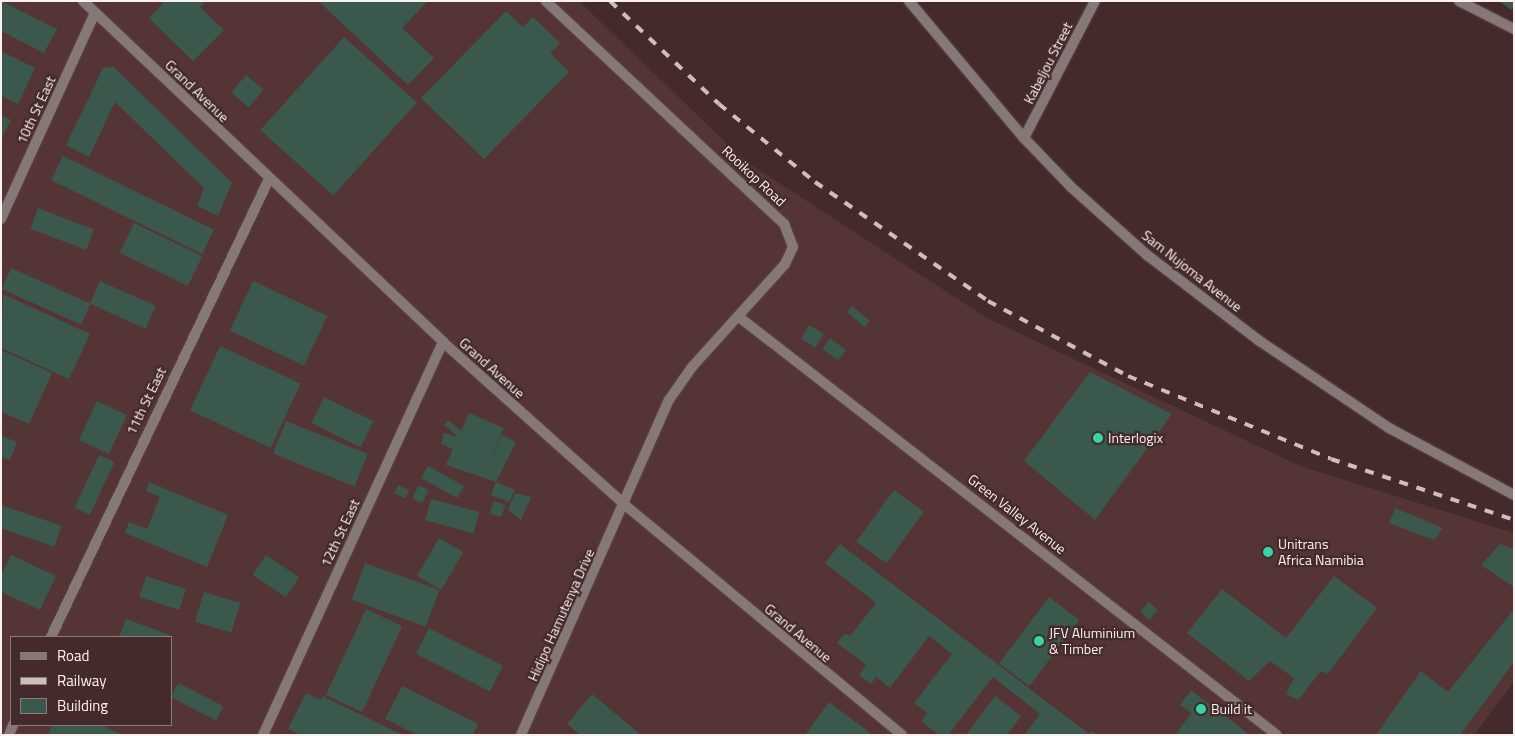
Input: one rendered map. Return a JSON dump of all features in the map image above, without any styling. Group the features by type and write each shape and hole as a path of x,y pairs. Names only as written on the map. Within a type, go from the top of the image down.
{"street":[{"name":"Grand Avenue","path":"83,1 443,342 625,505 902,735"},
{"name":"Rooikop Road","path":"546,1 784,224 792,247 785,264 692,367 669,400 625,505"},
{"name":"Sam Nujoma Avenue","path":"910,1 1024,138 1071,187 1147,255 1258,340 1389,428 1514,495"},
{"name":"Kabeljou Street","path":"1024,138 1095,1"},
{"path":"1463,2 1514,29"},
{"name":"10th St East","path":"1,219 95,13"},
{"name":"11th St East","path":"51,636 269,179"},
{"name":"Green Valley Avenue","path":"739,317 1276,735"},
{"name":"12th St East","path":"263,735 443,342"},
{"name":"Hidipo Hamutenya Drive","path":"521,735 625,505"}],"shaded area":[{"path":"1,1 579,1 745,161 987,318 1300,466 1514,533 1514,682 1474,735 1,735"}],"building":[{"path":"1,1 57,29 44,53 1,31"},
{"path":"165,1 206,1 200,7 224,30 193,61 149,18"},
{"path":"318,1 428,1 402,28 434,58 408,85"},
{"path":"1499,1 1514,1 1514,5 1511,10"},
{"path":"506,11 523,27 533,17 560,43 550,53 569,72 484,159 421,98"},
{"path":"344,37 417,103 333,195 260,130"},
{"path":"1,51 35,68 18,104 1,96"},
{"path":"114,67 232,183 218,216 197,206 204,188 115,102 89,157 66,145 103,68"},
{"path":"246,75 264,90 249,107 231,93"},
{"path":"1,115 11,120 1,139"},
{"path":"63,156 214,230 202,254 51,180"},
{"path":"38,208 94,230 86,250 30,229"},
{"path":"134,223 202,256 188,286 120,253"},
{"path":"11,268 90,303 81,324 2,289"},
{"path":"100,281 156,306 146,329 90,304"},
{"path":"253,281 327,316 304,366 230,331"},
{"path":"3,294 90,334 69,379 1,348"},
{"path":"852,306 870,321 864,327 847,312"},
{"path":"809,325 824,334 815,347 801,339"},
{"path":"830,338 846,350 838,360 822,348"},
{"path":"220,346 301,384 271,448 190,410"},
{"path":"1,350 52,373 29,424 1,412"},
{"name":"Interlogix","path":"1090,372 1172,414 1095,520 1024,461"},
{"path":"324,397 373,421 361,447 311,423"},
{"path":"97,401 127,415 109,454 79,440"},
{"path":"469,413 504,428 487,465 502,435 516,442 496,482 446,465 453,449 441,444 444,433 458,437 444,425 448,420 461,431"},
{"path":"286,421 368,454 354,486 273,453"},
{"path":"1,436 17,442 10,460 1,457"},
{"path":"99,455 114,462 90,515 74,508"},
{"path":"428,466 464,486 457,498 421,478"},
{"path":"149,482 228,515 207,567 125,533 129,522 147,529 160,497 146,491"},
{"path":"496,482 515,490 509,502 491,495"},
{"path":"398,485 409,490 405,498 394,493"},
{"path":"419,485 429,490 422,503 412,498"},
{"path":"894,490 924,512 886,564 856,542"},
{"path":"515,493 531,497 521,520 508,510"},
{"path":"431,499 479,512 474,533 425,520"},
{"path":"494,501 505,505 501,517 490,513"},
{"path":"1,505 62,526 54,547 1,528"},
{"path":"1395,508 1443,528 1434,540 1389,523"},
{"path":"439,538 463,552 441,590 417,576"},
{"path":"840,544 1089,734 1092,731 1097,735 1024,735 1040,714 993,677 948,735 939,735 921,721 927,713 914,703 952,654 929,636 890,688 876,677 871,684 859,675 866,665 837,643 845,633 850,636 876,603 825,563"},
{"path":"1500,544 1514,549 1514,587 1481,565"},
{"path":"11,555 56,576 40,610 1,592 1,575"},
{"path":"266,555 299,577 286,597 253,575"},
{"path":"365,563 439,590 426,627 352,600"},
{"path":"146,576 186,589 179,610 139,597"},
{"path":"1334,576 1377,608 1328,674 1321,671 1298,700 1286,694 1294,678 1270,661 1249,681 1187,633 1222,589 1286,638"},
{"path":"204,592 240,603 231,633 195,622"},
{"name":"JFV Aluminium & Timber","path":"1049,597 1079,620 1029,686 999,663"},
{"path":"1149,602 1158,610 1149,620 1140,612"},
{"path":"366,609 402,626 362,712 326,695"},
{"path":"1514,609 1514,662 1460,735 1376,735 1421,671 1448,692"},
{"path":"126,619 170,635 170,636 119,636"},
{"path":"429,628 503,666 490,692 416,654"},
{"path":"178,683 223,706 216,720 172,698 172,695"},
{"path":"402,686 478,724 473,735 417,735 385,719"},
{"name":"Build it","path":"1191,690 1250,735 1175,735 1191,713 1180,705"},
{"path":"306,693 321,700 322,696 403,735 300,735 288,729"},
{"path":"592,694 641,735 580,735 567,724"},
{"path":"995,696 1021,716 1007,735 966,735"},
{"path":"829,702 873,735 805,735"},
{"path":"52,726 103,726 123,735 48,735"}],"railway":[{"path":"610,1 719,104 815,182 988,301 1128,376 1331,459 1514,520"}],"place":[{"name":"Interlogix","path":"1098,438"},
{"name":"Unitrans Africa Namibia","path":"1268,552"},
{"name":"JFV Aluminium & Timber","path":"1039,641"},
{"name":"Build it","path":"1201,709"}]}
